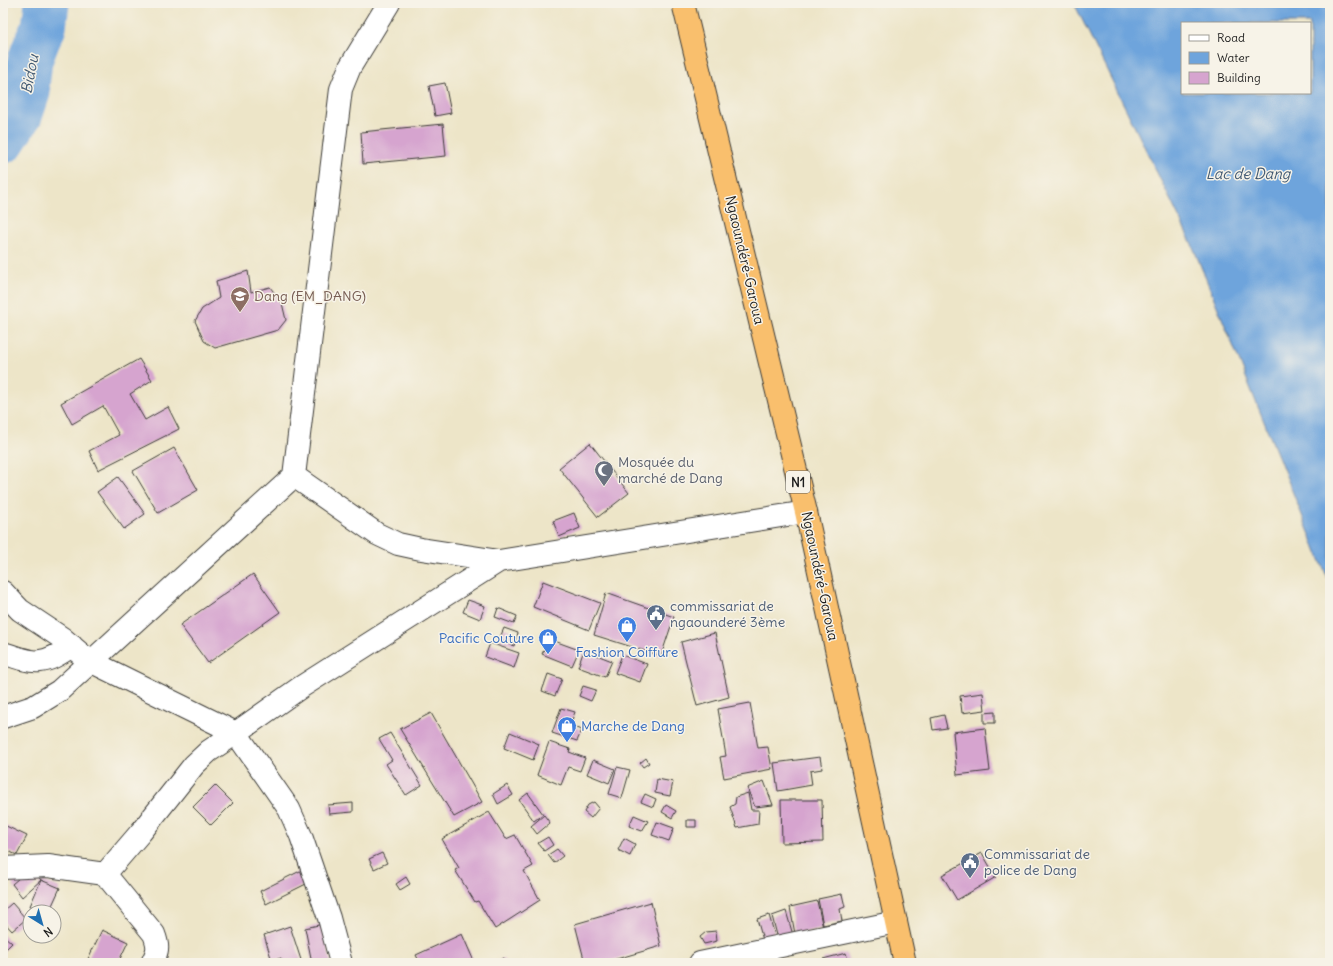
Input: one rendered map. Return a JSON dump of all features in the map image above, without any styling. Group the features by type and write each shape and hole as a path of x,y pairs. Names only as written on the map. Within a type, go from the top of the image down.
{"highway":[{"name":"Ngaoundéré-Garoua","path":"683,3 806,512 905,963"}],"street":[{"path":"3,717 32,707 59,691 294,476 341,89 350,67 389,3"},
{"path":"294,476 377,534 398,544 421,550 499,562 806,512"},
{"path":"105,874 141,832 194,765 209,751 236,734 301,687 499,562"},
{"path":"3,592 20,610 62,638 92,662 236,734 289,809 301,836 326,911 341,963"},
{"path":"3,653 17,658 40,662 57,656 72,646"},
{"path":"3,868 48,866 105,874 154,934 158,952 152,963"},
{"path":"700,963 896,922"}],"water":[{"name":"Lac de Dang","path":"1074,3 1330,3 1330,584 1191,242"}],"building":[{"path":"445,83 451,113 435,116 429,86"},
{"path":"443,124 446,156 363,164 361,132"},
{"path":"248,271 251,292 270,287 282,303 286,320 278,330 215,348 204,341 195,321 202,309 219,298 216,281"},
{"path":"139,359 152,380 130,394 145,420 168,407 179,429 98,470 89,451 119,435 103,406 72,424 61,403"},
{"path":"590,443 629,493 598,517 559,468"},
{"path":"174,448 198,490 158,513 133,471"},
{"path":"118,477 145,514 124,529 97,492"},
{"path":"574,513 580,528 559,537 553,521"},
{"path":"253,574 280,612 208,663 180,625"},
{"path":"543,581 600,603 589,630 533,607"},
{"path":"606,593 674,617 661,656 594,635"},
{"path":"468,600 485,606 480,619 463,612"},
{"path":"498,608 517,616 514,624 495,617"},
{"path":"504,628 518,633 514,646 499,640"},
{"path":"715,633 729,697 697,706 681,642"},
{"path":"549,639 579,650 572,666 542,654"},
{"path":"490,643 519,653 514,668 485,657"},
{"path":"584,650 612,661 605,677 578,667"},
{"path":"622,655 647,664 640,682 615,673"},
{"path":"548,674 562,679 555,696 542,691"},
{"path":"583,686 596,690 591,701 579,696"},
{"path":"983,693 985,710 962,713 960,696"},
{"path":"750,703 758,748 768,747 772,769 724,778 720,757 726,756 718,709"},
{"path":"561,708 575,712 570,725 582,730 577,741 552,733"},
{"path":"995,712 995,723 984,723 984,713"},
{"path":"431,713 482,802 454,817 400,729"},
{"path":"944,715 947,728 933,730 931,718"},
{"path":"985,728 990,771 957,775 953,732"},
{"path":"510,732 539,744 533,760 504,748"},
{"path":"390,733 422,785 406,795 386,764 392,760 379,739"},
{"path":"549,742 570,749 569,752 585,758 580,771 568,767 561,785 537,775"},
{"path":"820,757 822,769 810,771 812,785 778,791 774,763"},
{"path":"646,758 649,763 643,767 640,763"},
{"path":"593,760 615,769 609,783 587,774"},
{"path":"617,767 630,770 622,798 609,794"},
{"path":"657,779 673,782 670,796 655,793"},
{"path":"764,781 773,805 755,807 747,788"},
{"path":"215,785 233,803 211,825 193,807"},
{"path":"507,785 513,795 498,804 493,794"},
{"path":"528,793 543,814 534,821 519,800"},
{"path":"748,793 751,810 759,810 758,824 737,828 730,807 735,804 736,797"},
{"path":"645,794 656,799 653,807 641,802"},
{"path":"781,800 822,800 823,842 782,843"},
{"path":"594,802 599,808 591,818 584,812 588,805"},
{"path":"353,803 353,812 329,814 328,805"},
{"path":"666,805 676,811 672,818 662,812"},
{"path":"489,812 506,839 515,835 533,866 524,871 540,900 495,929 478,901 475,902 455,870 459,868 442,839"},
{"path":"544,815 550,823 537,834 531,826"},
{"path":"634,815 648,821 642,831 629,826"},
{"path":"687,820 696,820 696,827 687,827"},
{"path":"657,822 674,828 669,841 652,835"},
{"path":"4,825 27,836 17,855 3,849"},
{"path":"548,837 553,845 544,851 538,843"},
{"path":"624,838 635,844 630,856 618,850"},
{"path":"557,849 563,856 554,863 548,855"},
{"path":"382,853 387,863 374,869 369,859"},
{"path":"982,853 996,877 957,900 942,875"},
{"path":"31,868 41,880 22,897 12,884"},
{"path":"302,870 308,883 266,904 260,891"},
{"path":"406,877 410,884 400,890 396,884"},
{"path":"41,880 60,888 53,904 31,904"},
{"path":"842,894 845,907 840,909 842,921 823,925 818,899"},
{"path":"817,901 823,928 795,934 790,907"},
{"path":"651,902 661,946 603,963 585,963 575,924"},
{"path":"12,903 22,914 22,922 12,931 3,921 3,911"},
{"path":"786,911 793,935 778,939 772,916"},
{"path":"769,915 775,936 763,940 757,919"},
{"path":"323,924 331,963 312,963 305,928"},
{"path":"290,926 302,963 283,963 281,958 272,961 264,935"},
{"path":"102,930 128,942 118,963 86,963"},
{"path":"716,931 717,941 704,944 700,937 706,932"},
{"path":"462,934 473,959 463,963 420,963 416,955"},
{"path":"3,935 12,943 3,952"},
{"path":"846,953 849,963 824,963 823,959"},
{"path":"504,958 506,963 492,963"}],"waterway":[{"name":"Bidou","path":"3,141 21,113 28,92 27,86 30,60 44,27 47,3"}],"place":[{"name":"Dang (EM_DANG)","path":"240,313"},
{"name":"Mosquée du marché de Dang","path":"604,487"},
{"name":"commissariat de ngaounderé 3ème","path":"656,631"},
{"name":"Fashion Coiffure","path":"627,643"},
{"name":"Pacific Couture","path":"548,655"},
{"name":"Marche de Dang","path":"567,743"},
{"name":"Commissariat de police de Dang","path":"970,879"}]}
